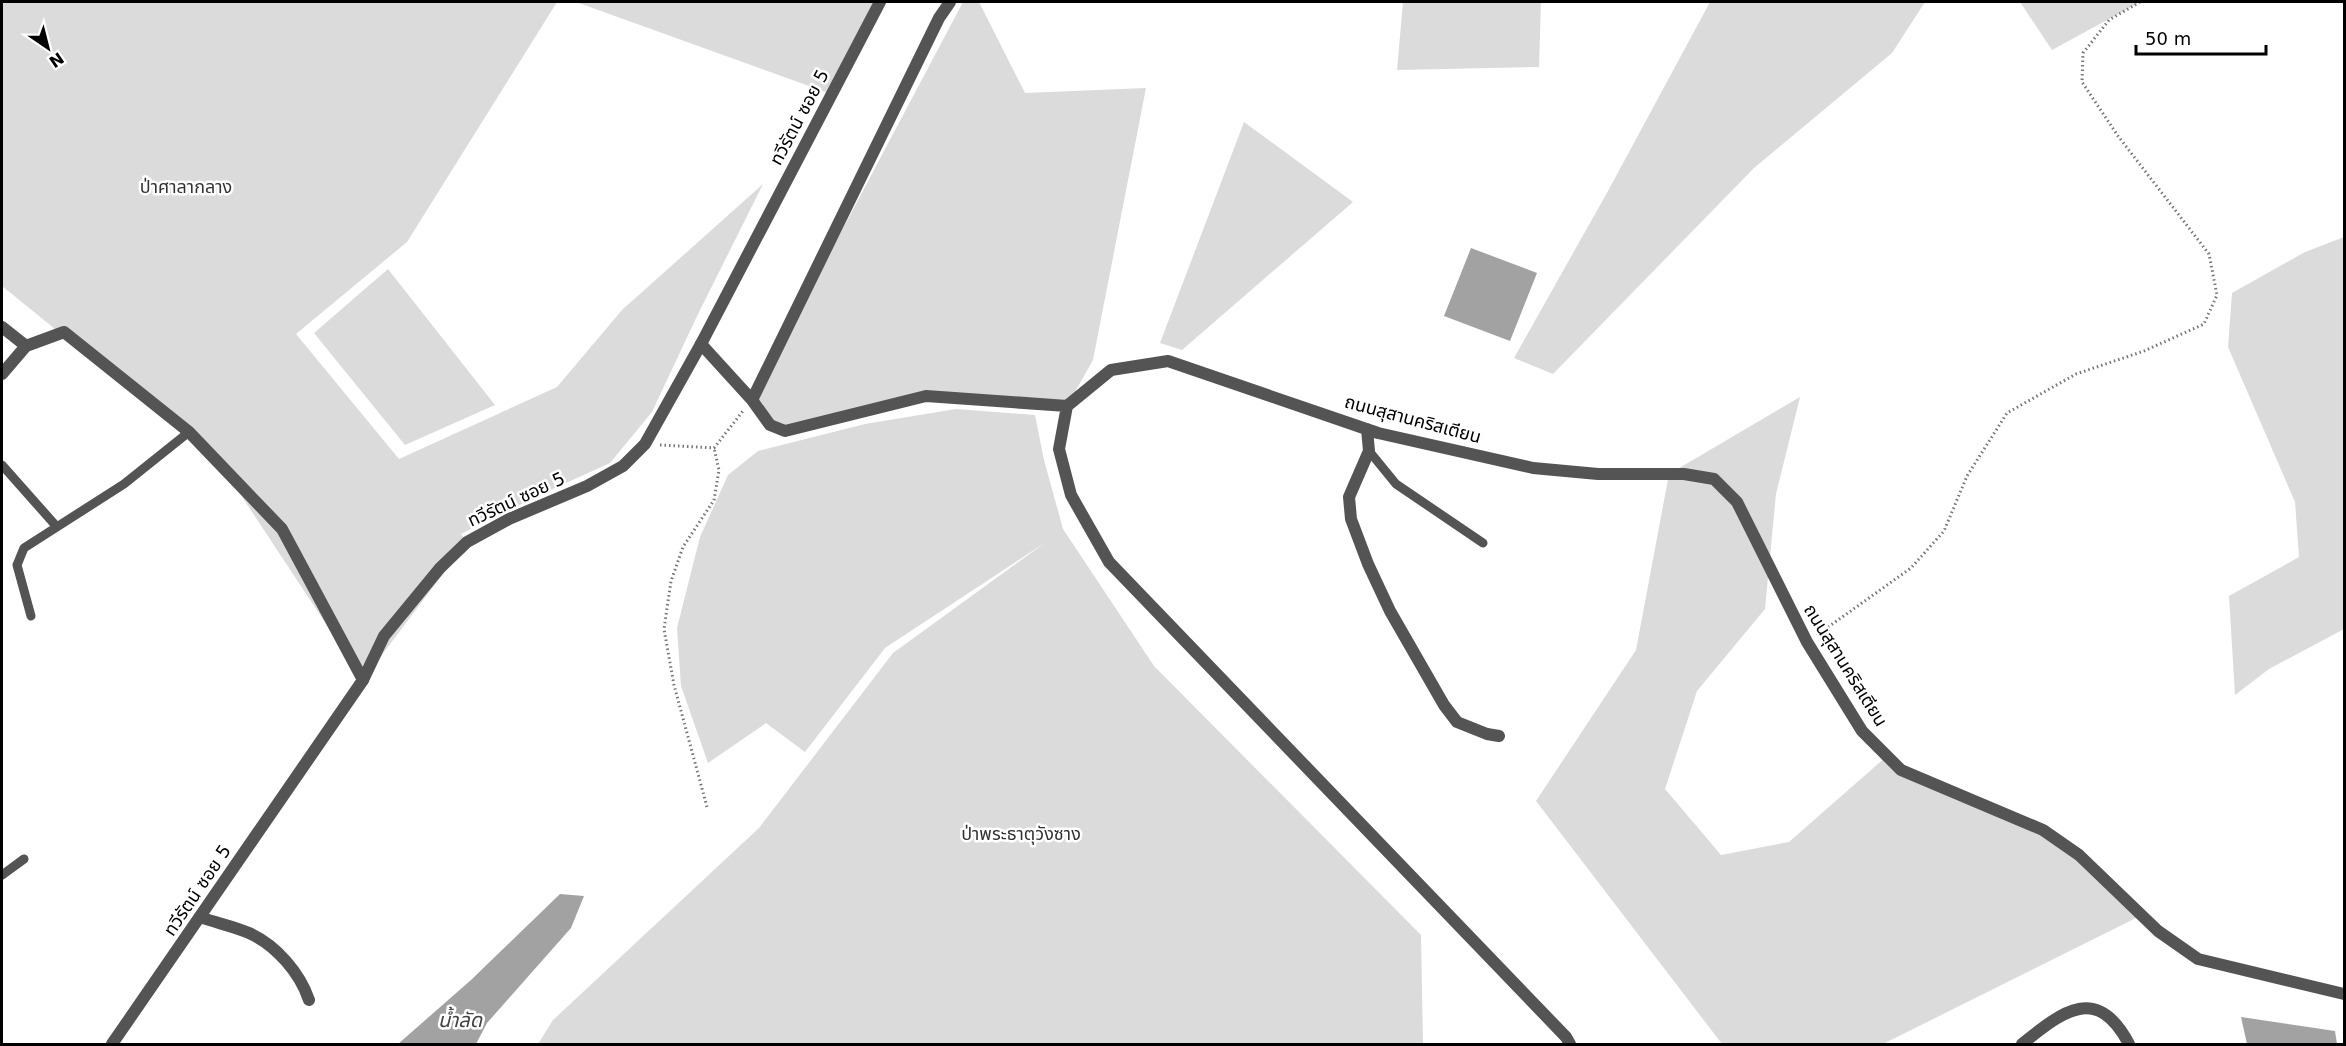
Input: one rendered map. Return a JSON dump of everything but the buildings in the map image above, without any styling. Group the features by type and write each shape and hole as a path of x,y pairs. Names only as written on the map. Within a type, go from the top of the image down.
{"street":[{"name":"ทวีรัตน์ ซอย 5","path":"112,1044 363,680 384,636 440,568 467,542 508,519 587,486 623,466 645,444 701,344 880,2"},
{"path":"752,400 939,18 950,2"},
{"path":"2,327 26,346"},
{"path":"2,374 26,346 64,332 189,432 282,529 363,680"},
{"path":"701,344 752,400 770,425 785,430 926,396 1067,406 1059,449 1071,495 1109,562 1566,1037 1570,1044"},
{"name":"ถนนสุสานคริสเตียน","path":"1067,406 1111,370 1167,361 1367,429 1533,468 1598,474 1684,474 1714,479 1737,502 1807,642 1862,731 1901,770 2043,830 2079,855 2158,931 2198,959 2344,994"},
{"path":"1367,429 1369,451 1349,497 1351,519 1368,564 1390,611 1444,705 1457,722 1487,734 1500,736"},
{"path":"200,917 250,933 264,942 304,984 309,1000"},
{"path":"2022,1044 2050,1021 2078,1008 2102,1011 2124,1035 2129,1044"}],"lane":[{"path":"31,616 18,565 24,548 124,484 189,432"},
{"path":"1369,451 1396,484 1483,543"},
{"path":"2,465 57,527"},
{"path":"2,875 24,859"}],"path":[{"path":"1807,642 1911,568 1944,531 1967,476 2007,413 2076,374 2144,351 2204,324 2217,295 2209,254 2118,136 2082,82 2083,53 2109,20 2140,2"},
{"path":"714,448 752,400"},
{"path":"645,444 714,448"},
{"path":"707,807 674,686 664,629 671,580 683,547 714,500 719,470 714,448"}],"green space":[{"name":"ป่าศาลากลาง","path":"2,2 557,2 407,242 296,334 399,459 557,387 622,310 763,184 652,412 610,463 461,534 467,542 363,680 219,462 2,286"},
{"path":"576,2 880,2 831,94"},
{"path":"963,2 979,2 1025,93 1146,88 1093,360 1067,406 926,396 785,431 752,400"},
{"path":"1403,2 1541,2 1539,67 1397,70"},
{"path":"1710,2 1925,2 1892,53 1754,168 1553,374 1514,358 1608,191"},
{"path":"2020,2 2140,2 2052,50"},
{"path":"1244,122 1353,202 1182,350 1160,343"},
{"path":"2344,237 2344,629 2269,669 2235,695 2229,596 2299,557 2295,502 2228,347 2232,293 2305,252"},
{"path":"388,269 495,405 405,445 314,333"},
{"path":"1800,397 1776,494 1765,609 1697,691 1665,789 1721,855 1789,842 1887,756 1901,770 2033,826 2079,855 2142,915 1883,1044 1722,1044 1536,801 1636,650 1669,474"},
{"name":"ป่าพระธาตุวังซาง","path":"956,409 1035,415 1044,460 1063,529 1154,666 1421,935 1423,1044 538,1044 553,1020 759,828 893,653 1046,542 885,648 805,752 766,723 708,763 681,686 677,628 700,537 728,475 758,451 865,424"}],"water":[{"path":"1471,248 1537,273 1510,341 1444,316"},
{"name":"น้ำลัด","path":"560,894 584,896 571,928 487,1023 476,1044 398,1044 471,980"},
{"path":"2241,1017 2335,1031 2337,1044 2247,1044"}]}
